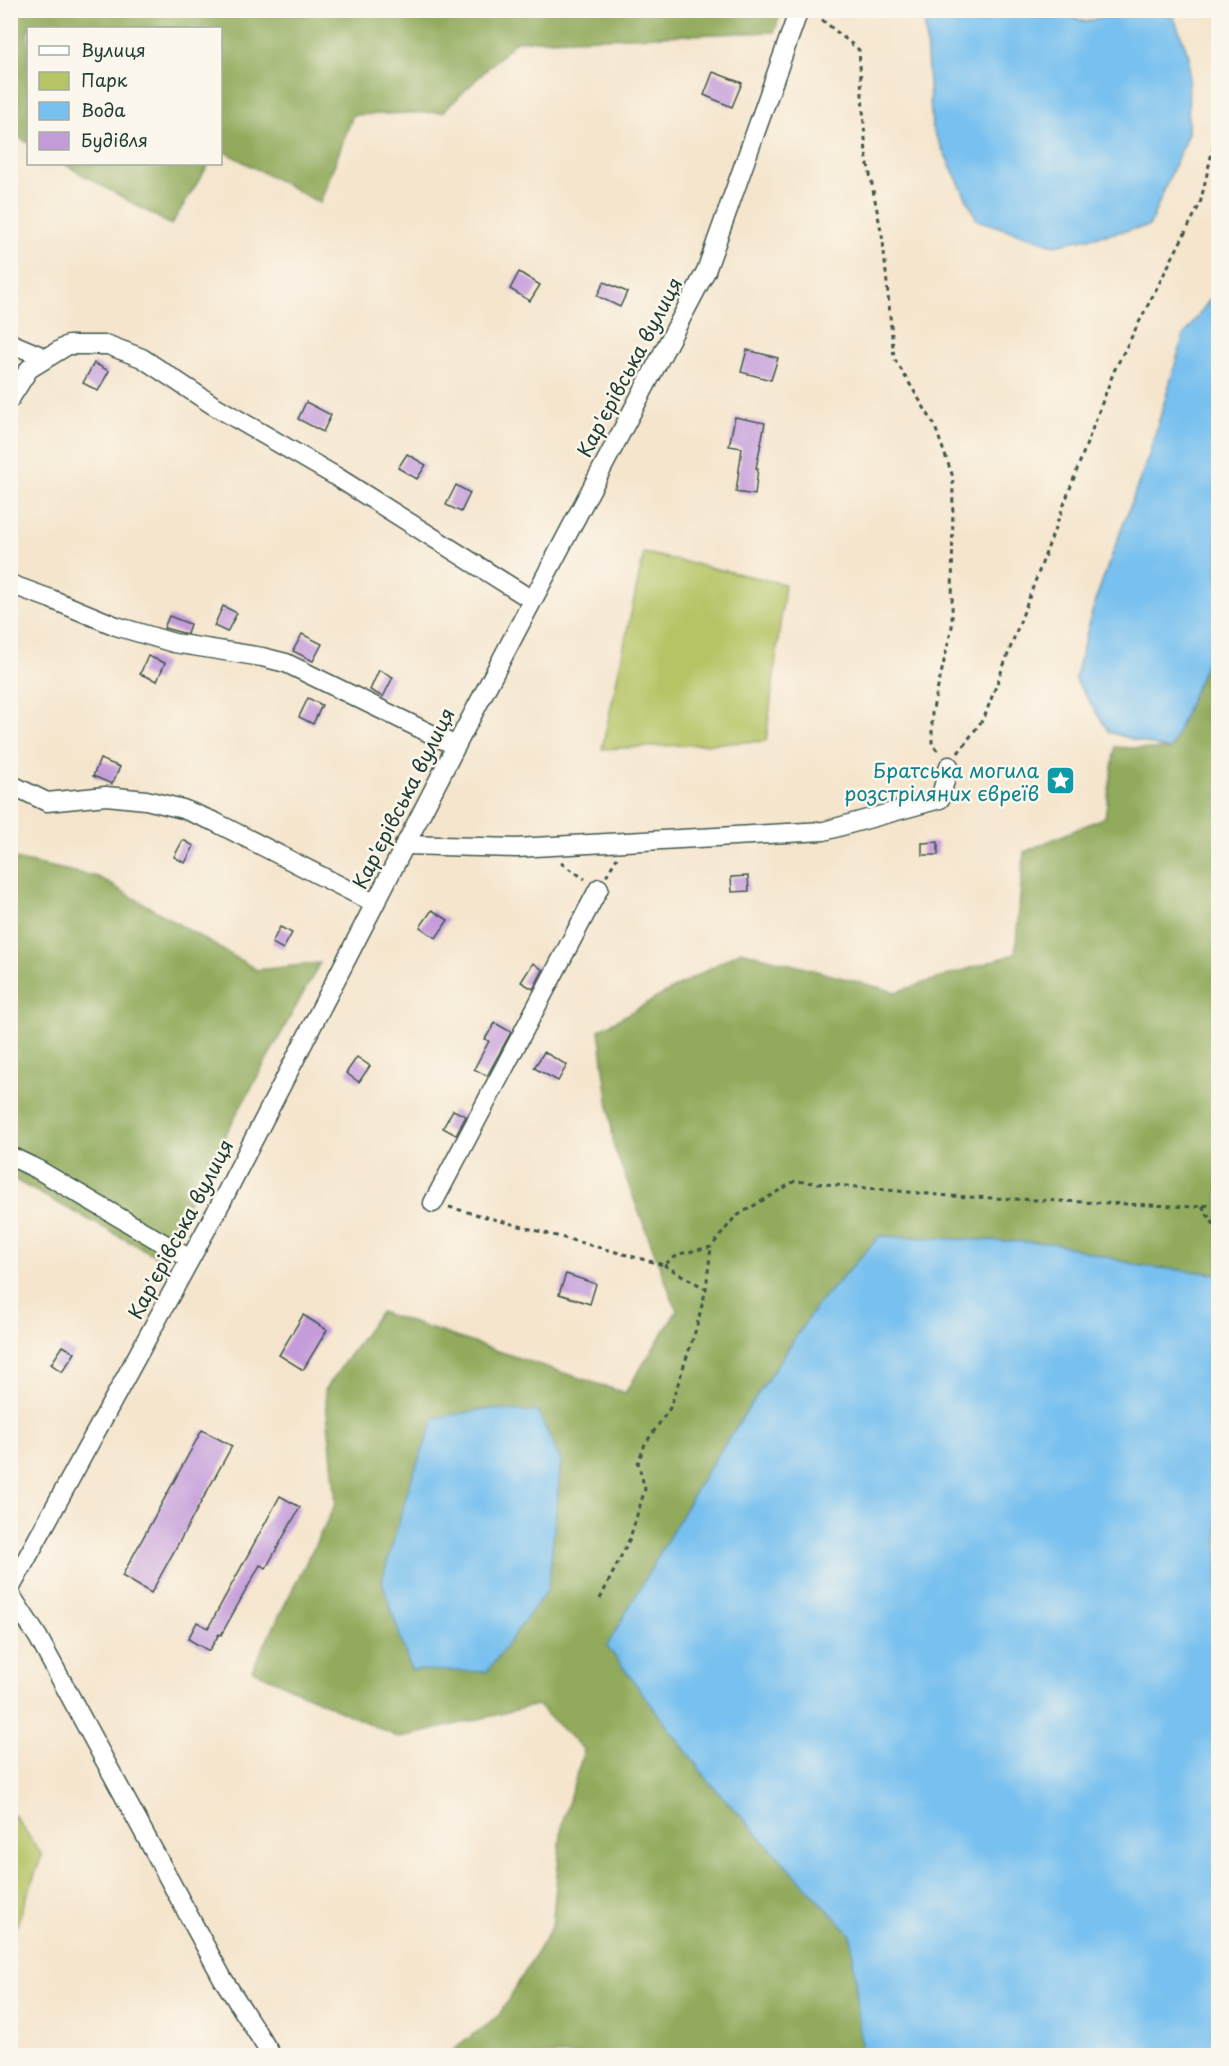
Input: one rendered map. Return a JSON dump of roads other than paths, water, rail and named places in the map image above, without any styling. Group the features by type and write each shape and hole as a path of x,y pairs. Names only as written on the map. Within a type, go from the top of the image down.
{"street":[{"name":"Кар'єрівська вулиця","path":"10,1589 223,1199 404,845 706,271 799,10"},
{"path":"10,344 46,358"},
{"path":"10,399 29,369 68,345 108,345 142,358 213,405 337,477 532,600"},
{"path":"10,584 116,626 174,643 262,657 285,663 456,746"},
{"path":"404,845 536,847 824,831 940,799 949,766"},
{"path":"10,784 47,802 106,796 146,800 183,809 215,822 374,903"},
{"path":"433,1203 599,888"},
{"path":"11,1158 37,1169 190,1259"},
{"path":"10,1594 38,1637 224,1979 272,2055"}],"water":[{"path":"1157,10 1174,18 1189,56 1188,133 1149,226 1054,245 977,220 932,128 924,11 1056,11 1086,22 1120,11"},
{"path":"1218,288 1218,633 1170,750 1109,732 1075,679 1095,601 1150,452 1183,337"},
{"path":"880,1236 1054,1243 1141,1266 1218,1274 1218,2055 862,2055 851,1935 710,1783 607,1646 705,1474 817,1305"},
{"path":"487,1409 538,1412 561,1461 548,1589 487,1672 411,1670 382,1581 410,1483 435,1418"}],"place":[{"name":"Братська могила розстріляних євреїв","path":"1060,781"}]}
